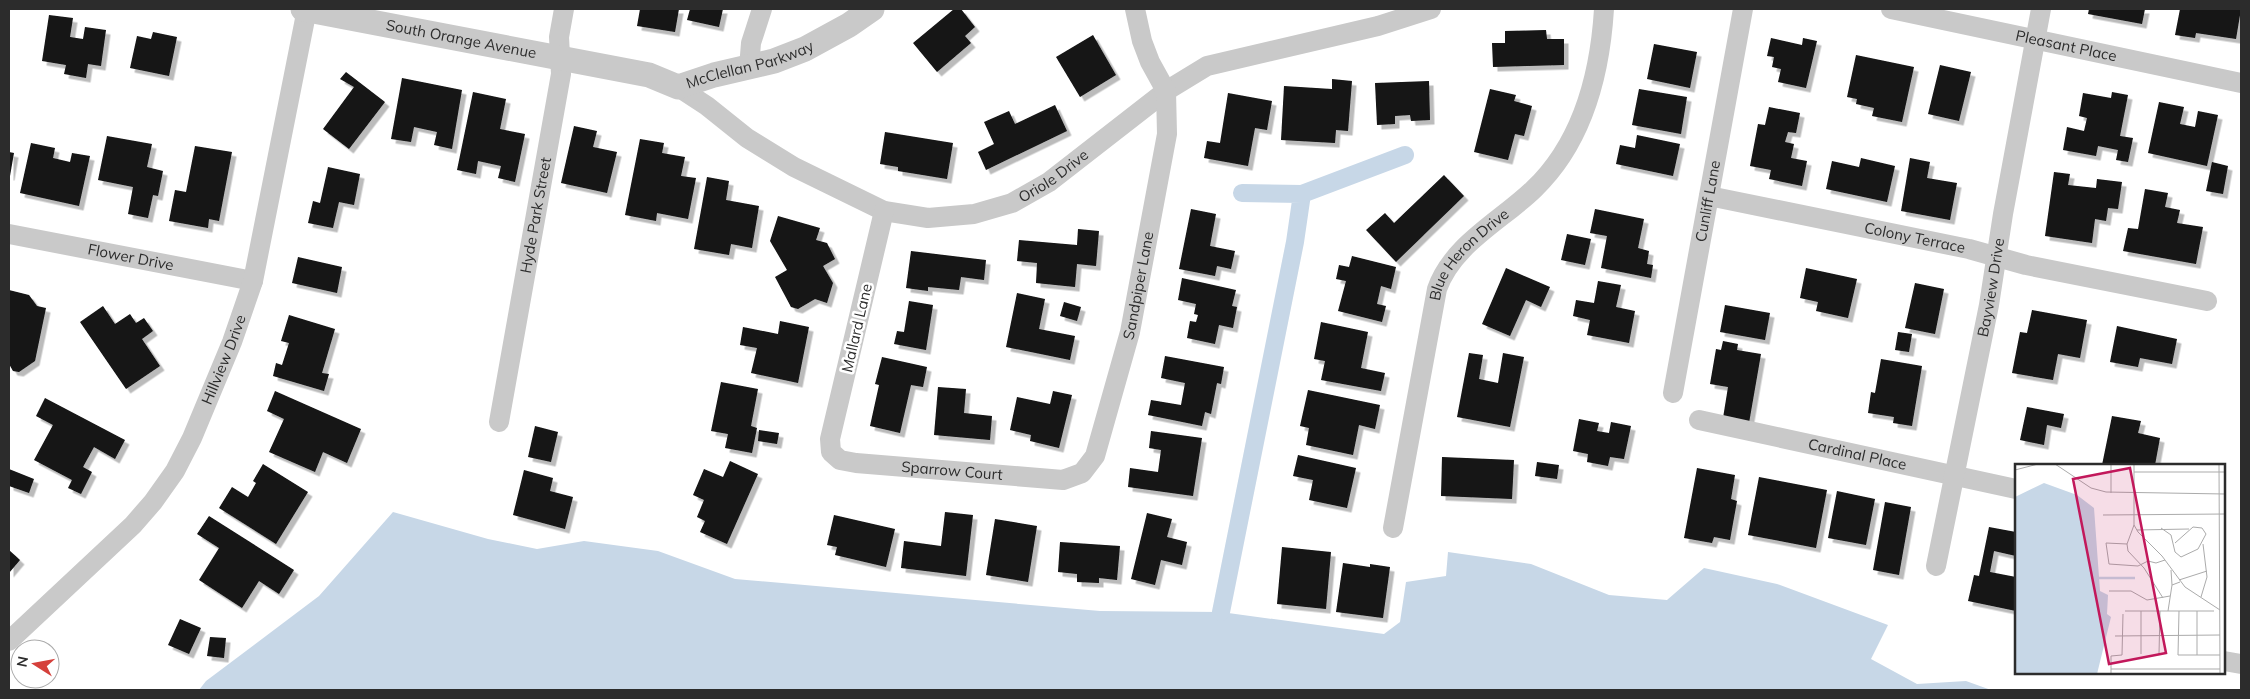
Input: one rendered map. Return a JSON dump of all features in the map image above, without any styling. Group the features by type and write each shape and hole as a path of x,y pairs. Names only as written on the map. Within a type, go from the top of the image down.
{"street":[{"name":"South Orange Avenue","path":"305,9 560,57"},
{"name":"Hillview Drive","path":"9,641 132,525 153,502 175,470 192,438 232,342 253,281 305,9"},
{"name":"Hyde Park Street","path":"499,422 559,84 559,37 564,9"},
{"path":"749,68 751,43 762,9"},
{"name":"McClellan Parkway","path":"560,57 649,75 678,87 714,75 774,61 819,42 872,9"},
{"path":"1135,9 1145,48 1166,92"},
{"name":"Oriole Drive","path":"678,87 707,106 747,138 794,167 884,211 939,218 974,214 1012,203 1049,182 1166,92 1207,66 1378,26 1431,9"},
{"name":"Blue Heron Drive","path":"1393,528 1437,288 1442,273 1469,243 1533,190 1562,156 1585,108 1593,79 1604,9"},
{"name":"Cunliff Lane","path":"1673,393 1744,9"},
{"name":"Pleasant Place","path":"1891,9 2241,83"},
{"name":"Bayview Drive","path":"1936,566 1989,305 1996,257 2042,9"},
{"name":"Sandpiper Lane","path":"1082,473 1095,456 1130,332 1167,134 1166,92"},
{"name":"Colony Terrace","path":"1709,196 2207,302"},
{"name":"Mallard Lane","path":"830,446 884,211"},
{"name":"Flower Drive","path":"9,234 253,281"},
{"name":"Cardinal Place","path":"1699,420 2015,489"},
{"name":"Sparrow Court","path":"830,446 831,452 840,460 856,463 1063,480 1082,473"},
{"path":"2225,661 2241,664"}],"water":[{"path":"393,512 488,539 537,549 584,541 658,551 735,579 1100,611 1221,612 1384,634 1400,622 1406,582 1446,576 1448,552 1531,564 1609,595 1667,600 1704,568 1777,584 1888,625 1871,659 1917,684 1966,681 1991,690 199,690 206,681 319,596"}],"building":[{"path":"640,9 679,9 675,32 637,26"},
{"path":"690,9 723,9 719,27 687,20"},
{"path":"954,9 961,9 975,27 965,36 971,43 937,72 913,43"},
{"path":"2089,9 2145,9 2142,24 2088,14"},
{"path":"2180,9 2241,9 2236,39 2196,33 2195,38 2175,35"},
{"path":"49,15 73,18 70,37 83,39 85,27 106,30 101,66 88,64 86,78 64,74 66,65 42,61"},
{"path":"1546,30 1547,39 1564,39 1564,65 1493,67 1492,43 1505,43 1505,31"},
{"path":"153,32 177,37 169,76 130,68 137,36 151,39"},
{"path":"1093,35 1116,75 1080,97 1056,57"},
{"path":"1771,38 1802,45 1803,38 1817,41 1806,88 1778,82 1781,69 1772,67 1774,57 1767,56"},
{"path":"1654,44 1697,52 1690,88 1647,79"},
{"path":"1856,55 1914,67 1902,122 1872,116 1874,108 1856,104 1857,99 1847,97"},
{"path":"1940,65 1971,72 1959,121 1928,114"},
{"path":"346,72 385,102 349,149 323,129 354,87 340,79"},
{"path":"402,78 462,90 452,149 434,145 437,132 414,127 411,142 391,139"},
{"path":"1332,79 1352,81 1348,131 1336,130 1335,143 1281,140 1284,86 1332,89"},
{"path":"1429,81 1430,120 1411,121 1410,115 1395,116 1395,124 1377,125 1375,83"},
{"path":"1490,89 1516,95 1514,101 1532,106 1524,136 1515,134 1508,160 1474,152"},
{"path":"1639,89 1687,97 1681,134 1632,125"},
{"path":"473,92 506,99 500,129 525,134 515,182 498,178 501,166 478,161 476,174 457,170"},
{"path":"2112,92 2128,95 2120,136 2133,138 2128,162 2116,160 2118,150 2098,146 2096,156 2063,150 2067,127 2084,131 2087,118 2079,116 2083,93 2111,98"},
{"path":"1228,93 1272,101 1267,130 1255,128 1248,166 1204,158 1207,141 1220,143"},
{"path":"2159,102 2184,107 2180,124 2195,127 2198,111 2218,115 2207,166 2148,153"},
{"path":"1055,105 1067,131 986,170 978,152 994,144 984,122 1009,111 1015,124"},
{"path":"1769,107 1800,113 1796,133 1788,132 1785,142 1794,144 1791,158 1807,161 1802,186 1769,179 1771,170 1750,166 1758,124 1765,125"},
{"path":"574,126 597,131 593,147 617,152 607,193 561,183"},
{"path":"885,132 953,143 947,179 898,171 898,167 880,164"},
{"path":"1637,135 1680,144 1673,176 1616,164 1620,145 1635,148"},
{"path":"107,136 152,144 147,167 163,171 158,196 153,195 148,218 128,214 133,187 98,180"},
{"path":"640,139 664,143 662,153 685,157 681,176 696,178 688,219 657,213 656,221 625,215"},
{"path":"31,143 55,148 53,158 70,162 72,153 90,156 79,206 20,193"},
{"path":"195,146 232,152 219,221 209,219 208,228 169,221 175,190 186,192"},
{"path":"9,152 14,153 10,176 9,176"},
{"path":"1861,158 1895,166 1887,202 1826,189 1832,161 1859,167"},
{"path":"1910,158 1930,162 1927,178 1957,183 1950,220 1901,211"},
{"path":"2212,162 2228,166 2223,194 2206,191"},
{"path":"328,167 360,174 354,205 339,202 333,228 308,223 313,201 320,203"},
{"path":"2054,172 2070,174 2068,185 2096,188 2097,179 2122,182 2118,209 2108,208 2106,221 2095,219 2092,243 2045,236"},
{"path":"1444,175 1464,196 1396,262 1366,230 1385,213 1394,223"},
{"path":"707,177 729,181 726,200 759,206 752,248 731,244 729,255 694,249"},
{"path":"2145,189 2168,193 2165,207 2180,210 2177,223 2203,227 2196,264 2123,251 2128,228 2138,229"},
{"path":"1191,209 1216,214 1210,246 1235,251 1231,269 1217,266 1215,276 1179,269"},
{"path":"1595,209 1644,219 1638,248 1649,251 1647,264 1653,265 1651,278 1601,268 1607,236 1590,233"},
{"path":"778,216 820,228 816,240 827,243 835,259 823,266 833,283 827,303 815,299 798,309 791,307 775,277 787,270 770,241"},
{"path":"1078,229 1099,231 1096,266 1077,264 1075,287 1036,283 1037,263 1017,261 1019,240 1077,245"},
{"path":"1567,234 1591,239 1585,265 1561,260"},
{"path":"911,251 986,260 984,280 961,277 959,290 928,287 928,291 906,288"},
{"path":"1352,256 1396,267 1391,289 1381,286 1377,304 1386,306 1382,322 1338,311 1346,281 1336,279 1339,265 1349,267"},
{"path":"298,257 342,267 337,293 292,283"},
{"path":"1506,268 1550,287 1541,307 1526,300 1510,336 1482,324"},
{"path":"1806,268 1857,279 1848,318 1816,311 1818,302 1800,298"},
{"path":"1182,278 1236,290 1232,306 1237,307 1233,328 1219,325 1215,344 1187,338 1190,321 1196,322 1198,315 1194,314 1196,304 1178,300"},
{"path":"1598,281 1621,285 1616,307 1635,311 1629,343 1587,335 1590,320 1573,316 1576,300 1594,303"},
{"path":"1915,283 1944,289 1935,334 1905,328"},
{"path":"9,290 29,295 37,306 46,308 35,361 19,372 13,371 9,364"},
{"path":"1017,293 1045,299 1039,329 1075,336 1070,360 1006,347"},
{"path":"909,301 933,305 926,350 894,344 897,331 904,332"},
{"path":"1064,302 1081,307 1077,321 1060,316"},
{"path":"1725,305 1770,313 1765,340 1720,332"},
{"path":"103,306 115,324 130,314 136,323 144,318 153,331 142,339 160,366 126,389 80,322"},
{"path":"2032,310 2087,320 2080,358 2058,354 2053,380 2012,373 2020,332 2027,333"},
{"path":"289,315 335,329 322,373 329,374 324,391 273,376 276,363 282,365 289,343 281,341"},
{"path":"780,321 809,327 798,383 751,373 757,348 740,345 743,327 778,334"},
{"path":"1321,322 1368,332 1361,368 1385,373 1381,391 1321,380 1325,361 1314,359"},
{"path":"2117,326 2177,339 2172,364 2140,358 2138,367 2110,362"},
{"path":"1898,332 1912,334 1909,352 1895,350"},
{"path":"1723,341 1738,344 1737,350 1761,354 1749,423 1723,418 1728,387 1710,384 1716,349 1721,350"},
{"path":"1469,353 1483,355 1479,379 1498,383 1503,353 1524,357 1510,427 1457,417"},
{"path":"1165,356 1224,367 1221,384 1217,383 1211,414 1205,412 1202,426 1148,415 1151,400 1181,405 1185,383 1161,378"},
{"path":"882,357 927,367 923,387 911,385 900,433 870,426 879,385 875,384"},
{"path":"1881,359 1922,366 1912,426 1893,423 1894,417 1868,413 1871,392 1875,393"},
{"path":"721,382 758,389 751,426 757,428 752,453 725,448 728,434 711,431"},
{"path":"938,387 966,389 964,413 992,416 990,440 934,435"},
{"path":"1308,390 1380,405 1375,429 1359,425 1353,455 1306,445 1309,428 1300,426"},
{"path":"275,391 361,429 347,463 323,452 315,472 269,452 284,419 267,411"},
{"path":"1053,391 1072,395 1059,448 1030,441 1031,435 1010,430 1017,397 1050,404"},
{"path":"45,398 125,440 115,459 94,447 83,467 92,472 81,494 68,488 72,480 34,460 53,425 36,416"},
{"path":"2027,407 2064,414 2061,428 2047,425 2044,445 2020,440"},
{"path":"2112,416 2141,421 2138,433 2160,438 2155,464 2102,464"},
{"path":"1579,419 1599,423 1597,431 1609,433 1611,422 1631,426 1624,459 1610,457 1608,466 1587,462 1588,454 1573,451"},
{"path":"535,426 558,432 551,462 528,457"},
{"path":"759,430 779,433 777,444 758,441"},
{"path":"1151,431 1202,438 1193,496 1128,487 1130,468 1158,472 1161,450 1149,448"},
{"path":"1298,455 1356,468 1347,508 1309,500 1313,480 1293,476"},
{"path":"1442,457 1514,460 1512,499 1441,496"},
{"path":"730,461 758,474 727,544 700,532 705,521 697,517 704,500 693,495 704,469 723,477"},
{"path":"1537,462 1559,465 1557,479 1535,476"},
{"path":"263,464 308,492 276,544 219,508 232,487 248,497 256,483 253,481"},
{"path":"1697,468 1735,475 1731,499 1737,501 1730,540 1714,537 1712,543 1684,538"},
{"path":"9,469 34,479 29,493 9,486"},
{"path":"524,470 553,478 550,491 573,497 565,529 513,515"},
{"path":"1759,477 1827,490 1816,548 1748,535"},
{"path":"1837,491 1875,499 1866,545 1828,538"},
{"path":"1885,502 1911,507 1899,575 1873,570"},
{"path":"945,512 973,515 966,576 901,568 904,541 941,546"},
{"path":"1147,513 1172,519 1167,537 1187,542 1182,565 1161,560 1155,585 1131,579"},
{"path":"834,515 895,529 886,567 835,555 837,547 827,545"},
{"path":"209,516 294,570 279,594 259,581 242,608 199,580 219,548 197,534"},
{"path":"995,519 1037,526 1028,582 986,575"},
{"path":"1989,527 2015,532 2015,556 1994,551 1990,572 2015,577 2015,611 1968,601 1974,575 1979,576"},
{"path":"1060,542 1120,546 1117,580 1099,578 1099,583 1077,582 1077,574 1058,572"},
{"path":"1282,547 1331,552 1326,609 1277,604"},
{"path":"9,550 20,560 9,573"},
{"path":"1343,563 1370,567 1370,564 1390,567 1383,618 1336,612"},
{"path":"180,619 201,628 189,654 168,645"},
{"path":"210,637 226,638 224,658 207,656"}],"waterway":[{"path":"1242,193 1302,194 1405,155"},
{"path":"1221,612 1295,242 1302,194"}]}
